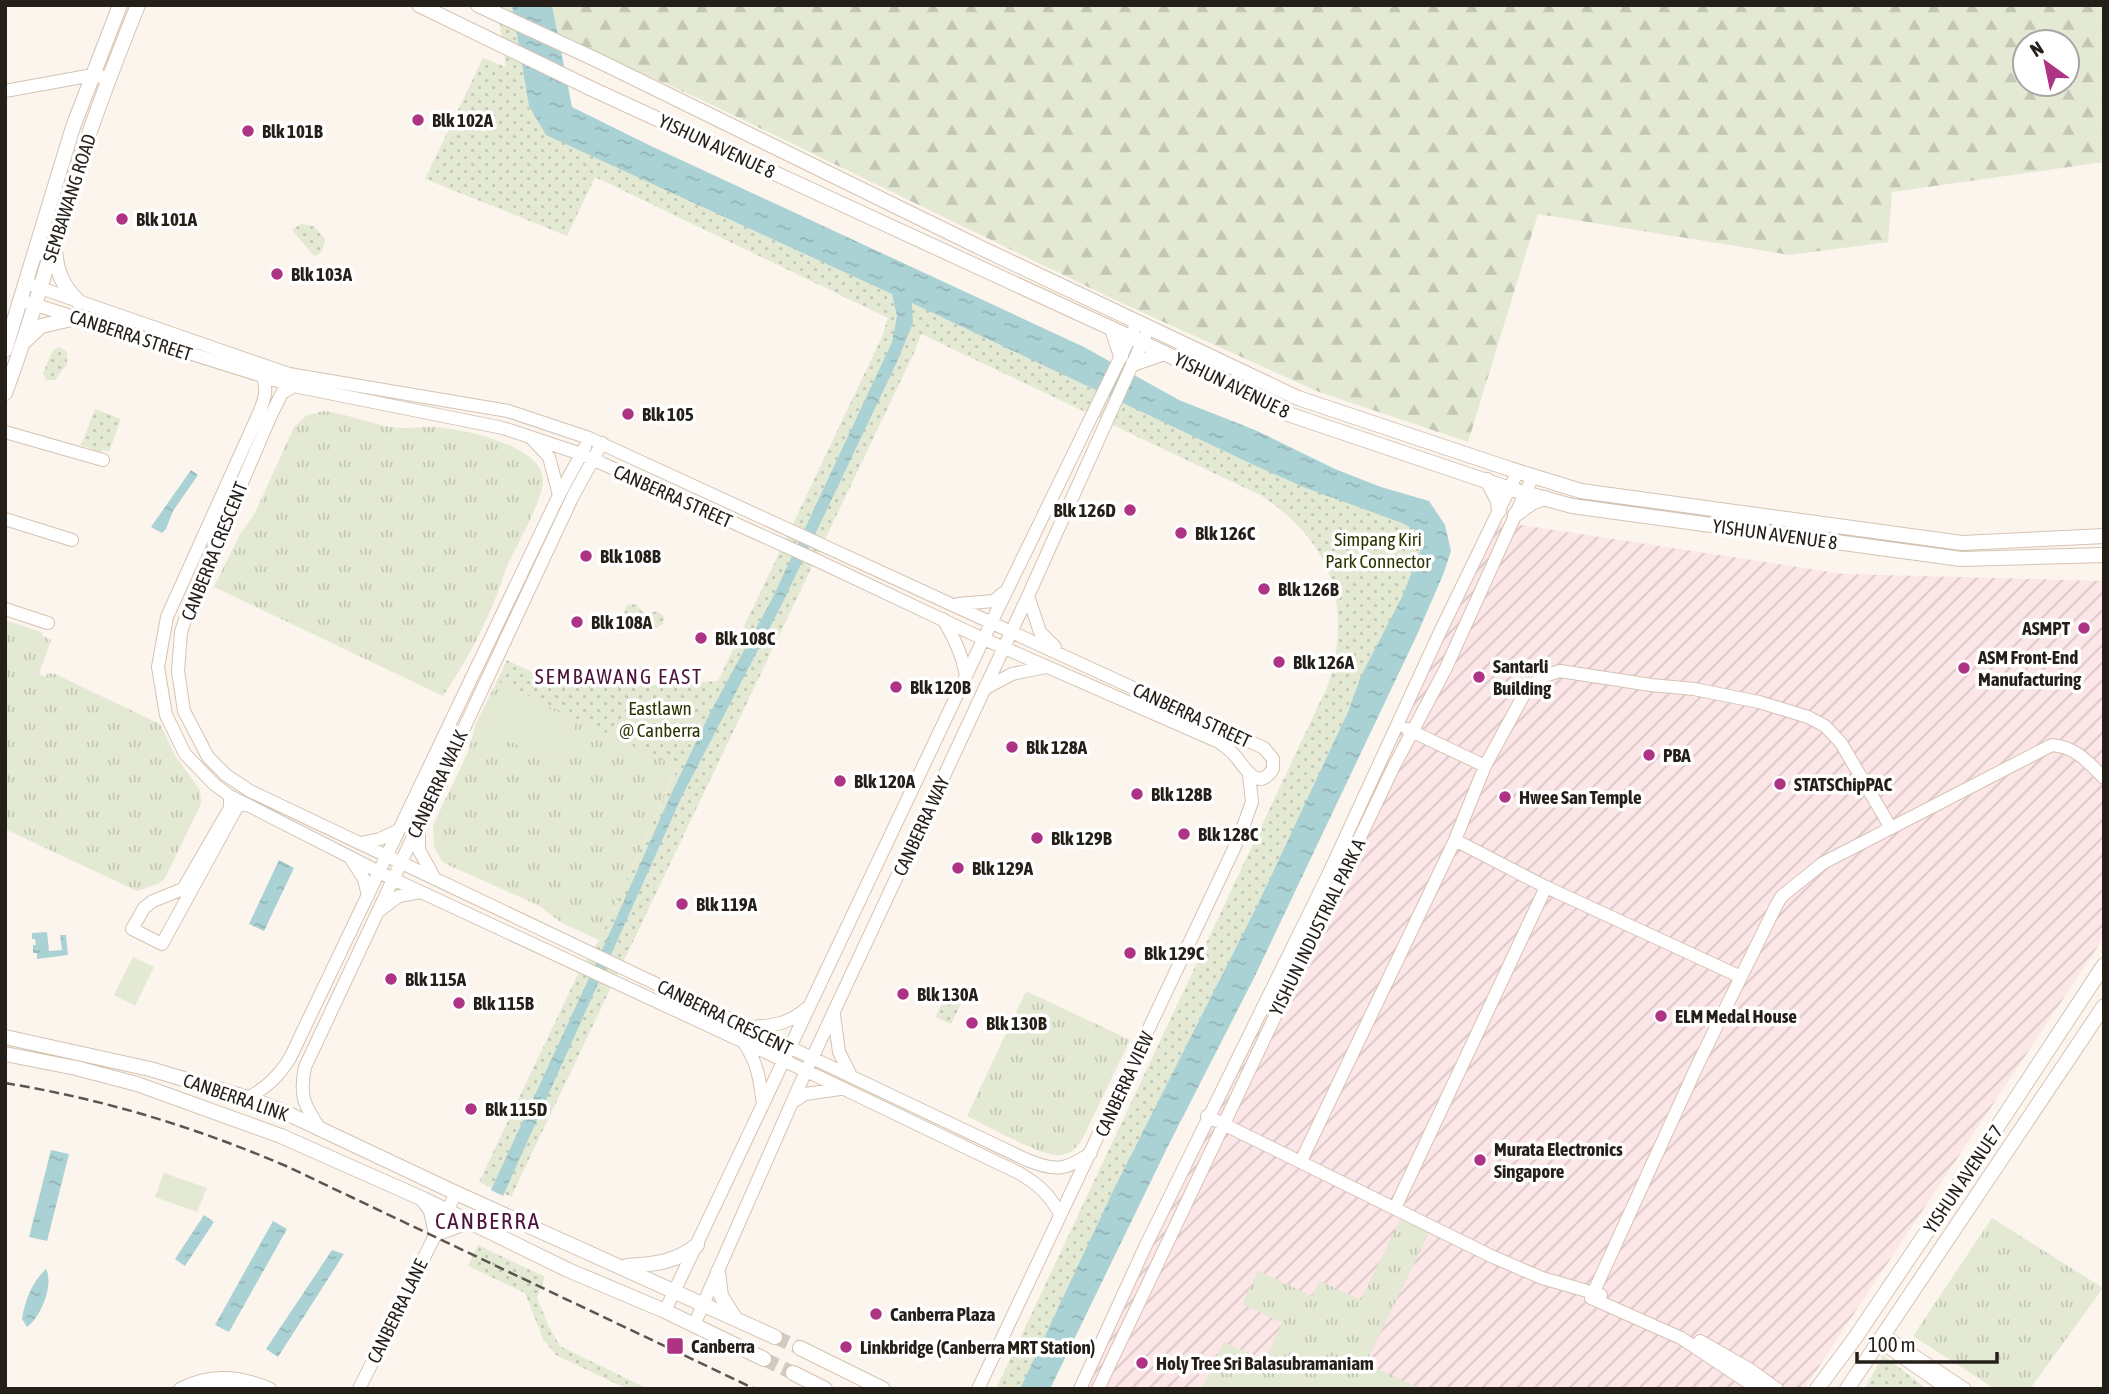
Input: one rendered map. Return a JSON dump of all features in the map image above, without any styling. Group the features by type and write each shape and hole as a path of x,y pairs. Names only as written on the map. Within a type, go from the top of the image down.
{"main road":[{"name":"SEMBAWANG ROAD","path":"5,350 73,127 120,5"},
{"name":"SEMBAWANG ROAD","path":"5,393 36,305 108,78 138,5"},
{"name":"YISHUN AVENUE 8","path":"419,5 590,88 1165,353 1289,414 1510,489 1572,506 1961,559 2104,555"},
{"name":"YISHUN AVENUE 8","path":"478,5 1298,398 1533,476 1581,491 1962,543 2104,536"},
{"path":"54,242 60,278 65,289 79,302"},
{"path":"23,344 41,326 76,318"},
{"path":"1112,329 1127,361 1165,353"},
{"path":"1487,480 1498,501 1499,511"},
{"path":"1515,515 1533,502 1545,498"},
{"name":"YISHUN AVENUE 7","path":"1817,1389 1855,1338 2104,965"},
{"name":"YISHUN AVENUE 7","path":"1847,1389 2104,1006"},
{"name":"CANBERRA LINK","path":"5,1037 150,1069 248,1098 775,1337"},
{"name":"CANBERRA LINK","path":"5,1054 149,1088 281,1136 423,1199 568,1270 665,1311 764,1359"},
{"path":"5,1064 22,1056"},
{"path":"423,1199 431,1211 436,1234 468,1222"},
{"path":"622,1266 666,1262 684,1255 696,1245"},
{"path":"718,1272 721,1296 736,1319"},
{"path":"1855,1338 1872,1332 1880,1340"},
{"path":"800,1348 883,1389"},
{"path":"793,1373 825,1389"}],"street":[{"path":"5,91 93,75 108,78"},
{"name":"CANBERRA STREET","path":"20,300 263,377 289,381 508,411 596,440 1264,748 1273,759 1273,769 1265,777 1255,778 1249,775 1235,755 1219,742 1003,648 785,545 587,457 502,428 289,381 26,283"},
{"name":"CANBERRA WAY","path":"694,1325 809,1065 1114,407 1127,361 1143,324"},
{"name":"CANBERRA WAY","path":"665,1311 983,638 1100,399 1127,361"},
{"name":"CANBERRA CRESCENT","path":"263,377 265,398 167,617 159,667 166,715 185,754 214,784 245,804 393,879 784,1061 851,1076 1048,1168 1070,1166 1091,1153"},
{"name":"CANBERRA CRESCENT","path":"289,381 271,415 191,602 181,632 178,671 184,711 208,757 226,775 250,791 790,1048 844,1089 1036,1182 1051,1196 1060,1214"},
{"path":"5,432 103,460"},
{"path":"530,436 549,457 559,495"},
{"name":"CANBERRA WALK","path":"320,1129 306,1108 301,1089 305,1067 573,496 596,440"},
{"name":"CANBERRA WALK","path":"248,1098 268,1086 290,1058 559,495 587,457"},
{"name":"YISHUN INDUSTRIAL PARK A","path":"1080,1389 1207,1116 1328,875 1439,634 1518,471"},
{"name":"YISHUN INDUSTRIAL PARK A","path":"1098,1389 1412,731 1446,668 1533,476"},
{"path":"5,519 72,540"},
{"path":"954,604 994,601 1008,588"},
{"path":"1028,596 1040,632 1059,652"},
{"path":"5,609 48,623"},
{"path":"943,619 963,657 966,676"},
{"path":"984,690 1012,674 1047,667"},
{"path":"1301,1161 1455,840 1485,766 1528,689 1544,676 1560,671 1694,689 1759,702 1808,718 1825,726 1841,743 1891,828"},
{"path":"1397,724 1485,766"},
{"path":"1593,1295 1656,1155 1782,896 1823,863 1854,845 2052,745 2064,746 2081,754 2104,778"},
{"name":"CANBERRA VIEW","path":"978,1389 1239,838 1252,803 1249,775"},
{"path":"230,796 230,808 183,889 153,901 144,908 132,929 162,944 237,807 245,804"},
{"path":"421,817 419,850 435,879"},
{"path":"360,844 397,831"},
{"path":"1455,840 1546,887 1741,977"},
{"path":"351,858 364,879 368,896"},
{"path":"1395,1208 1546,887"},
{"path":"375,914 400,896 425,892"},
{"path":"746,1027 774,1026 797,1017 807,1008"},
{"path":"834,1015 839,1052 851,1076"},
{"path":"743,1043 754,1057 758,1068 763,1106"},
{"path":"793,1102 805,1094 844,1089"},
{"path":"1207,1116 1491,1256 1542,1278 1593,1295 1714,1349 1777,1389"},
{"path":"948,1139 952,1133 949,1123"},
{"path":"436,1234 456,1193"},
{"name":"CANBERRA LANE","path":"359,1389 436,1234"},
{"path":"1593,1295 1681,1338 1758,1389"},
{"path":"1880,1340 1886,1347 1948,1389"},
{"path":"1880,1340 1965,1389"},
{"path":"180,1389 219,1377 238,1378 270,1389"},
{"path":"201,1389 242,1389"}],"shaded area":[{"path":"1488,520 1844,574 2104,581 2104,937 1804,1389 1079,1389"}],"green space":[{"name":"Simpang Kiri Park Connector","path":"497,5 529,5 572,129 1418,509 1438,550 1039,1389 996,1389 1328,685 1338,628 1330,577 1320,554 1305,533 1285,513 1260,495 921,334 511,1197 479,1182 577,976 599,940 678,767 497,681 507,660 534,673 596,670 631,686 718,681 881,339 888,318 595,177 567,236 425,179 483,58 506,67"},
{"path":"552,5 2104,5 2104,162 1892,192 1888,242 1790,255 1538,214 1468,442 1319,392 1117,301 700,99 558,36"},
{"path":"301,224 314,226 325,239 322,251 315,257 292,230"},
{"path":"59,347 67,352 67,364 55,380 46,380 43,373 53,350"},
{"path":"95,409 121,419 109,452 99,452 81,445"},
{"path":"324,411 391,427 434,427 480,435 515,448 529,456 539,467 543,479 535,509 507,566 480,632 443,696 214,587 240,534 255,513 294,427 307,415"},
{"path":"636,604 645,614 657,611 664,616 663,624 655,629 619,632 618,624 627,605"},
{"path":"5,620 41,632 51,640 39,674 46,677 47,673 55,674 160,724 176,757 200,790 201,804 165,878 158,884 137,891 5,829"},
{"path":"497,681 678,766 599,940 562,923 538,905 448,865 442,861 434,847 433,825 468,752 476,723"},
{"path":"502,687 577,721 559,764 482,729"},
{"path":"133,957 154,967 135,1006 114,995"},
{"path":"949,991 964,998 951,1024 935,1017"},
{"path":"1026,991 1130,1040 1082,1140 1073,1150 1060,1155 1014,1140 967,1116"},
{"path":"164,1173 207,1188 197,1212 155,1197"},
{"path":"1992,1218 2103,1288 2030,1389 1995,1389 1913,1336"},
{"path":"1400,1219 1429,1233 1366,1363 1421,1389 1201,1389 1224,1342 1265,1360 1282,1323 1242,1304 1258,1271 1312,1296 1320,1281 1361,1300"},
{"path":"478,1245 545,1277 537,1298 560,1346 648,1389 627,1389 556,1355 543,1339 525,1293 468,1266"},
{"path":"1883,1355 1927,1389 1865,1389"}],"water":[{"path":"512,5 552,5 572,107 1084,347 1179,400 1255,430 1335,469 1381,487 1429,501 1445,525 1451,551 1416,637 1253,980 1168,1146 1050,1389 1020,1389 1114,1189 1258,904 1348,712 1361,676 1402,597 1421,549 1421,538 1417,531 1402,523 1306,488 1256,466 912,303 913,323 896,364 782,604 682,796 503,1196 491,1190 672,792 711,711 772,599 892,342 897,316 892,294 546,135 529,106"},
{"path":"191,470 198,475 173,511 166,529 162,533 151,527"},
{"path":"279,860 294,868 264,931 249,924"},
{"path":"47,932 49,951 62,950 60,935 66,935 68,955 37,959 37,953 33,953 33,945 36,945 32,933"},
{"path":"51,1150 69,1154 47,1241 29,1237"},
{"path":"204,1215 214,1222 185,1266 175,1259"},
{"path":"273,1221 287,1229 229,1332 215,1325"},
{"path":"332,1250 344,1254 278,1357 266,1349"},
{"path":"46,1269 48,1283 45,1300 37,1316 27,1327 22,1319 27,1298"}],"tunnel":[{"path":"775,1337 800,1348"},
{"path":"764,1359 793,1373"}],"railway":[{"path":"5,1083 113,1106 252,1152 755,1389"}],"place":[{"name":"Blk 102A","path":"418,120"},
{"name":"Blk 101B","path":"248,131"},
{"name":"Blk 101A","path":"122,219"},
{"name":"Blk 103A","path":"277,274"},
{"name":"Blk 105","path":"628,414"},
{"name":"Blk 126D","path":"1130,510"},
{"name":"Blk 126C","path":"1181,533"},
{"name":"Blk 108B","path":"586,556"},
{"name":"Blk 126B","path":"1264,589"},
{"name":"Blk 108A","path":"577,622"},
{"name":"ASMPT","path":"2084,628"},
{"name":"Blk 108C","path":"701,638"},
{"name":"Blk 126A","path":"1279,662"},
{"name":"ASM Front-End Manufacturing","path":"1964,668"},
{"name":"Santarli Building","path":"1479,677"},
{"name":"Blk 120B","path":"896,687"},
{"name":"Blk 128A","path":"1012,747"},
{"name":"PBA","path":"1649,755"},
{"name":"Blk 120A","path":"840,781"},
{"name":"STATSChipPAC","path":"1780,784"},
{"name":"Blk 128B","path":"1137,794"},
{"name":"Hwee San Temple","path":"1505,797"},
{"name":"Blk 128C","path":"1184,834"},
{"name":"Blk 129B","path":"1037,838"},
{"name":"Blk 129A","path":"958,868"},
{"name":"Blk 119A","path":"682,904"},
{"name":"Blk 129C","path":"1130,953"},
{"name":"Blk 115A","path":"391,979"},
{"name":"Blk 130A","path":"903,994"},
{"name":"Blk 115B","path":"459,1003"},
{"name":"ELM Medal House","path":"1661,1016"},
{"name":"Blk 130B","path":"972,1023"},
{"name":"Blk 115D","path":"471,1109"},
{"name":"Murata Electronics Singapore","path":"1480,1160"},
{"name":"Canberra Plaza","path":"876,1314"},
{"name":"Canberra","path":"675,1346"},
{"name":"Linkbridge (Canberra MRT Station)","path":"846,1347"},
{"name":"Holy Tree Sri Balasubramaniam","path":"1142,1363"}],"district":[{"name":"SEMBAWANG EAST","path":"619,676"},
{"name":"CANBERRA","path":"488,1221"}],"park label":[{"name":"Eastlawn @ Canberra","path":"660,719"}]}
